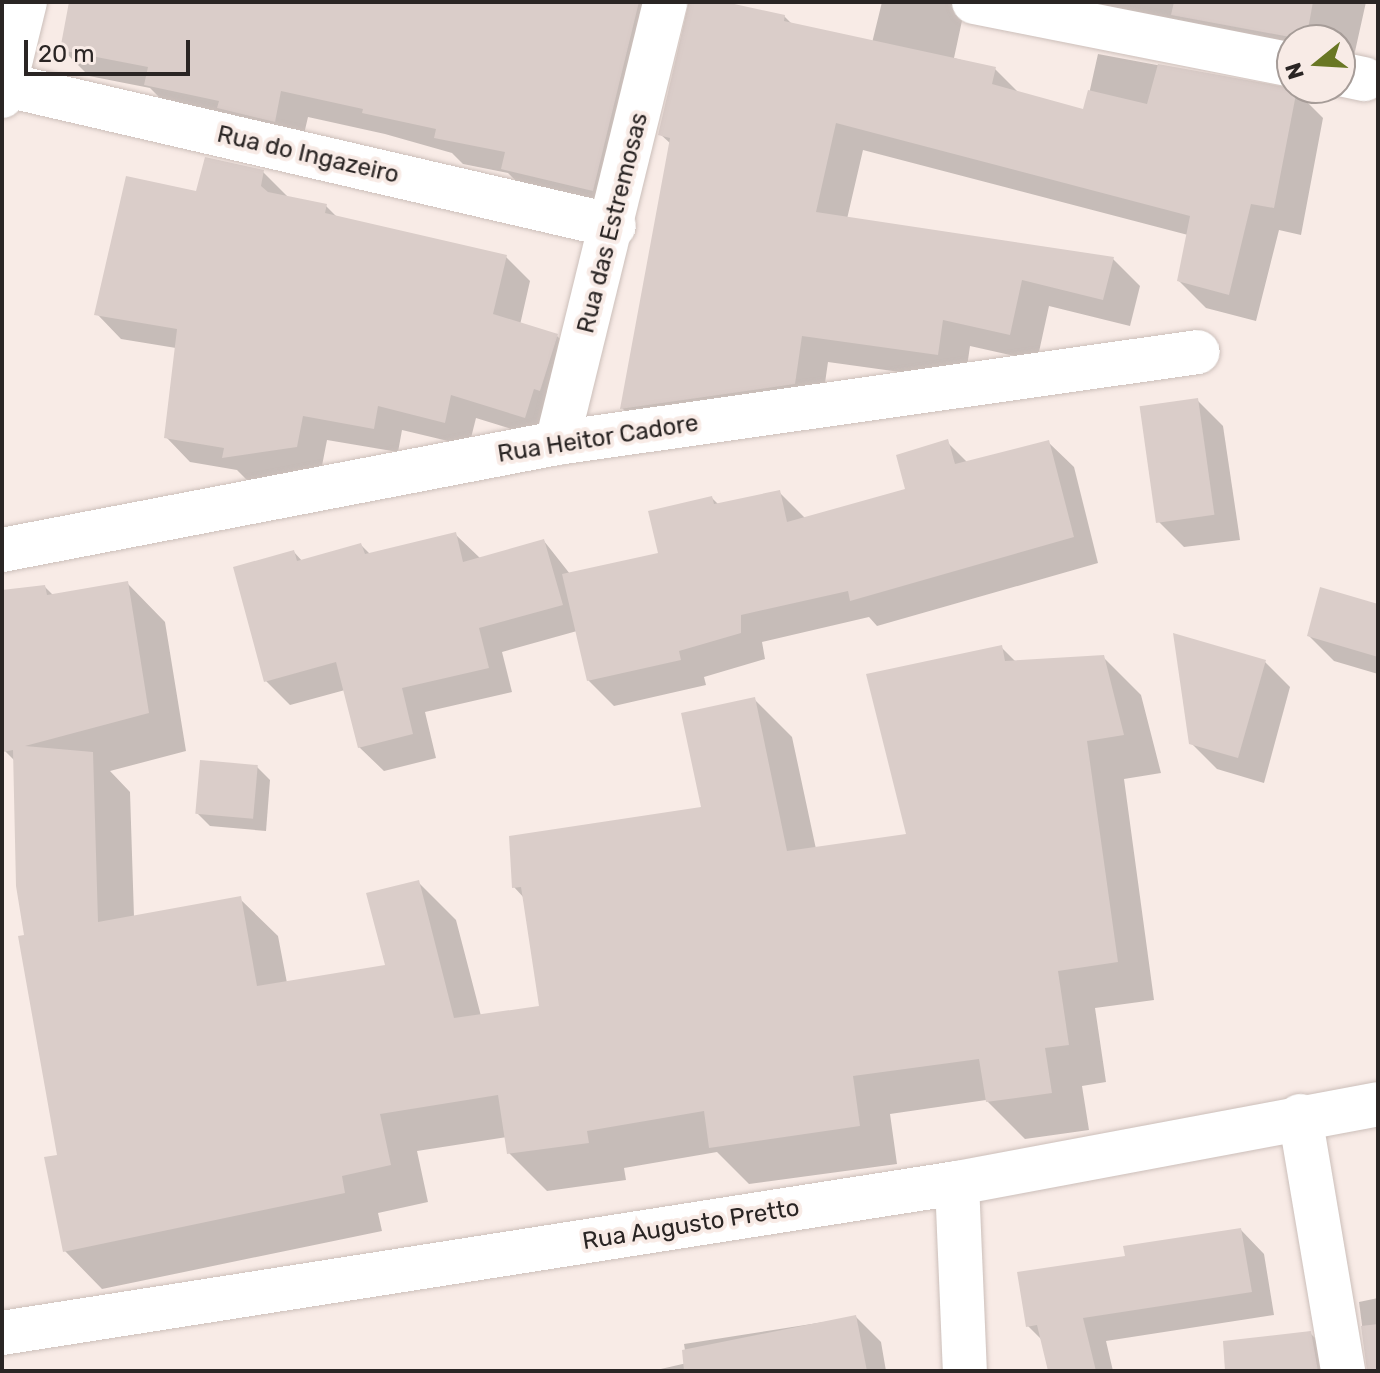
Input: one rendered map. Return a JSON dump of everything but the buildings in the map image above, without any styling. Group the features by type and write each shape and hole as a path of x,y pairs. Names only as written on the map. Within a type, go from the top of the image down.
{"street":[{"path":"3,88 25,2"},
{"name":"Rua das Estremosas","path":"557,443 614,226 665,2"},
{"path":"974,2 1276,62"},
{"name":"Rua do Ingazeiro","path":"3,88 614,226"},
{"name":"Rua Heitor Cadore","path":"2,550 557,443 1198,352"},
{"name":"Rua Augusto Pretto","path":"2,1333 957,1183 1300,1116 1378,1104"},
{"path":"1300,1116 1343,1371"},
{"path":"957,1183 965,1371"}]}
